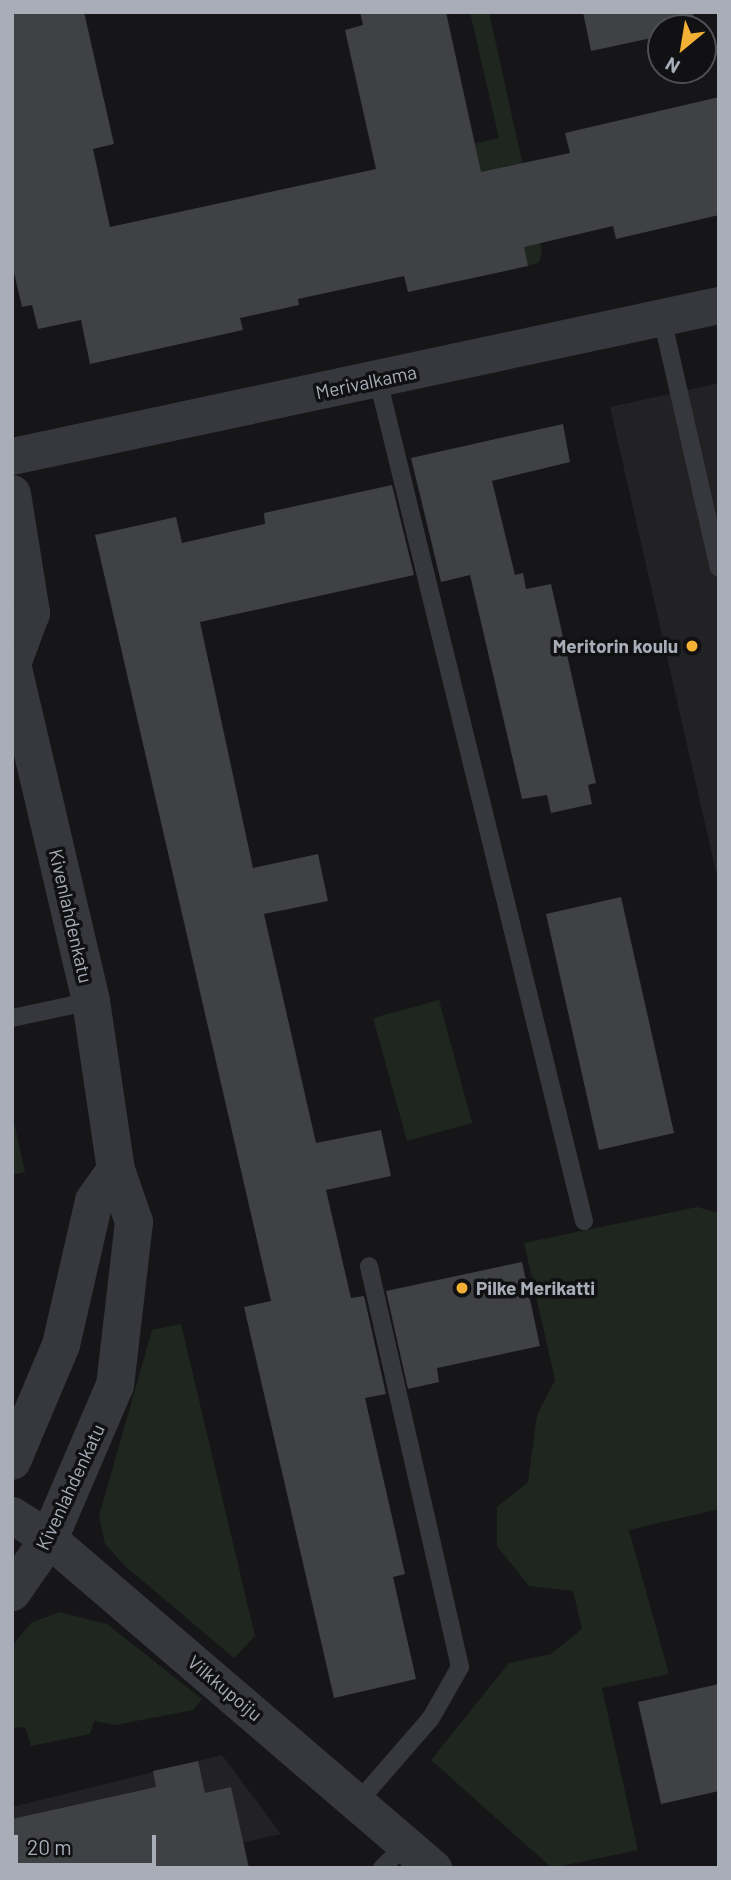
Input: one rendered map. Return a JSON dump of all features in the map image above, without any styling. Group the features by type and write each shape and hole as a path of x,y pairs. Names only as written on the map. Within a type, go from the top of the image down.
{"street":[{"name":"Merivalkama","path":"12,456 378,380 719,305"},
{"name":"Kivenlahdenkatu","path":"12,494 31,614 12,664 91,1001 116,1170 134,1222 115,1385 49,1539 12,1592"},
{"path":"12,1461 61,1345 94,1201 116,1170"},
{"name":"Vilkkupoiju","path":"12,1514 49,1539 358,1802 394,1856 433,1868"}],"lane":[{"path":"662,318 719,568"},
{"path":"378,380 584,1221"},
{"path":"12,1018 91,1001"},
{"path":"358,1802 431,1718 460,1667 369,1266"}],"shaded area":[{"path":"470,12 489,12 542,252 539,262 528,266 477,173 428,154 499,138"},
{"name":"Meritorin koulu","path":"719,383 719,885 610,407"},
{"path":"439,1000 472,1123 407,1141 373,1018"},
{"path":"12,1113 25,1172 12,1175"},
{"path":"697,1207 719,1213 719,1509 629,1530 669,1674 602,1688 638,1850 552,1868 431,1760 509,1663 551,1654 582,1629 573,1591 529,1586 497,1546 497,1507 528,1482 537,1415 555,1380 524,1243"},
{"path":"181,1324 255,1636 234,1658 125,1566 105,1544 99,1516 152,1330"},
{"path":"59,1612 107,1624 202,1699 193,1710 115,1725 94,1721 90,1734 31,1746 25,1727 12,1728 12,1646 31,1623"},
{"path":"222,1755 281,1834 129,1868 12,1868 12,1807"}],"building":[{"path":"12,12 84,12 114,144 93,149 110,227 376,169 345,30 363,25 360,12 446,12 481,172 570,153 565,133 719,97 719,215 616,239 613,226 524,247 528,266 408,292 404,276 298,299 299,305 240,318 243,330 90,364 81,320 38,329 32,305 22,307 12,264"},
{"path":"583,12 693,12 647,14 647,39 591,51"},
{"path":"563,424 570,462 492,481 515,575 523,573 526,589 551,584 596,783 588,785 592,804 551,813 547,795 522,799 470,575 441,582 411,458"},
{"path":"392,485 414,575 200,622 253,868 318,854 328,901 264,914 316,1143 381,1130 391,1176 326,1190 351,1298 364,1296 386,1394 365,1398 405,1574 393,1577 416,1679 334,1698 244,1307 271,1301 95,535 176,517 182,543 265,524 264,513"},
{"path":"621,897 674,1133 599,1150 546,914"},
{"path":"522,1262 540,1346 437,1368 439,1382 408,1389 386,1291"},
{"path":"719,1684 719,1791 661,1804 638,1702"},
{"path":"198,1761 205,1793 231,1787 249,1868 12,1868 12,1819 156,1787 153,1771"}],"place":[{"name":"Meritorin koulu","path":"692,646"},
{"name":"Pilke Merikatti","path":"462,1288"}]}
